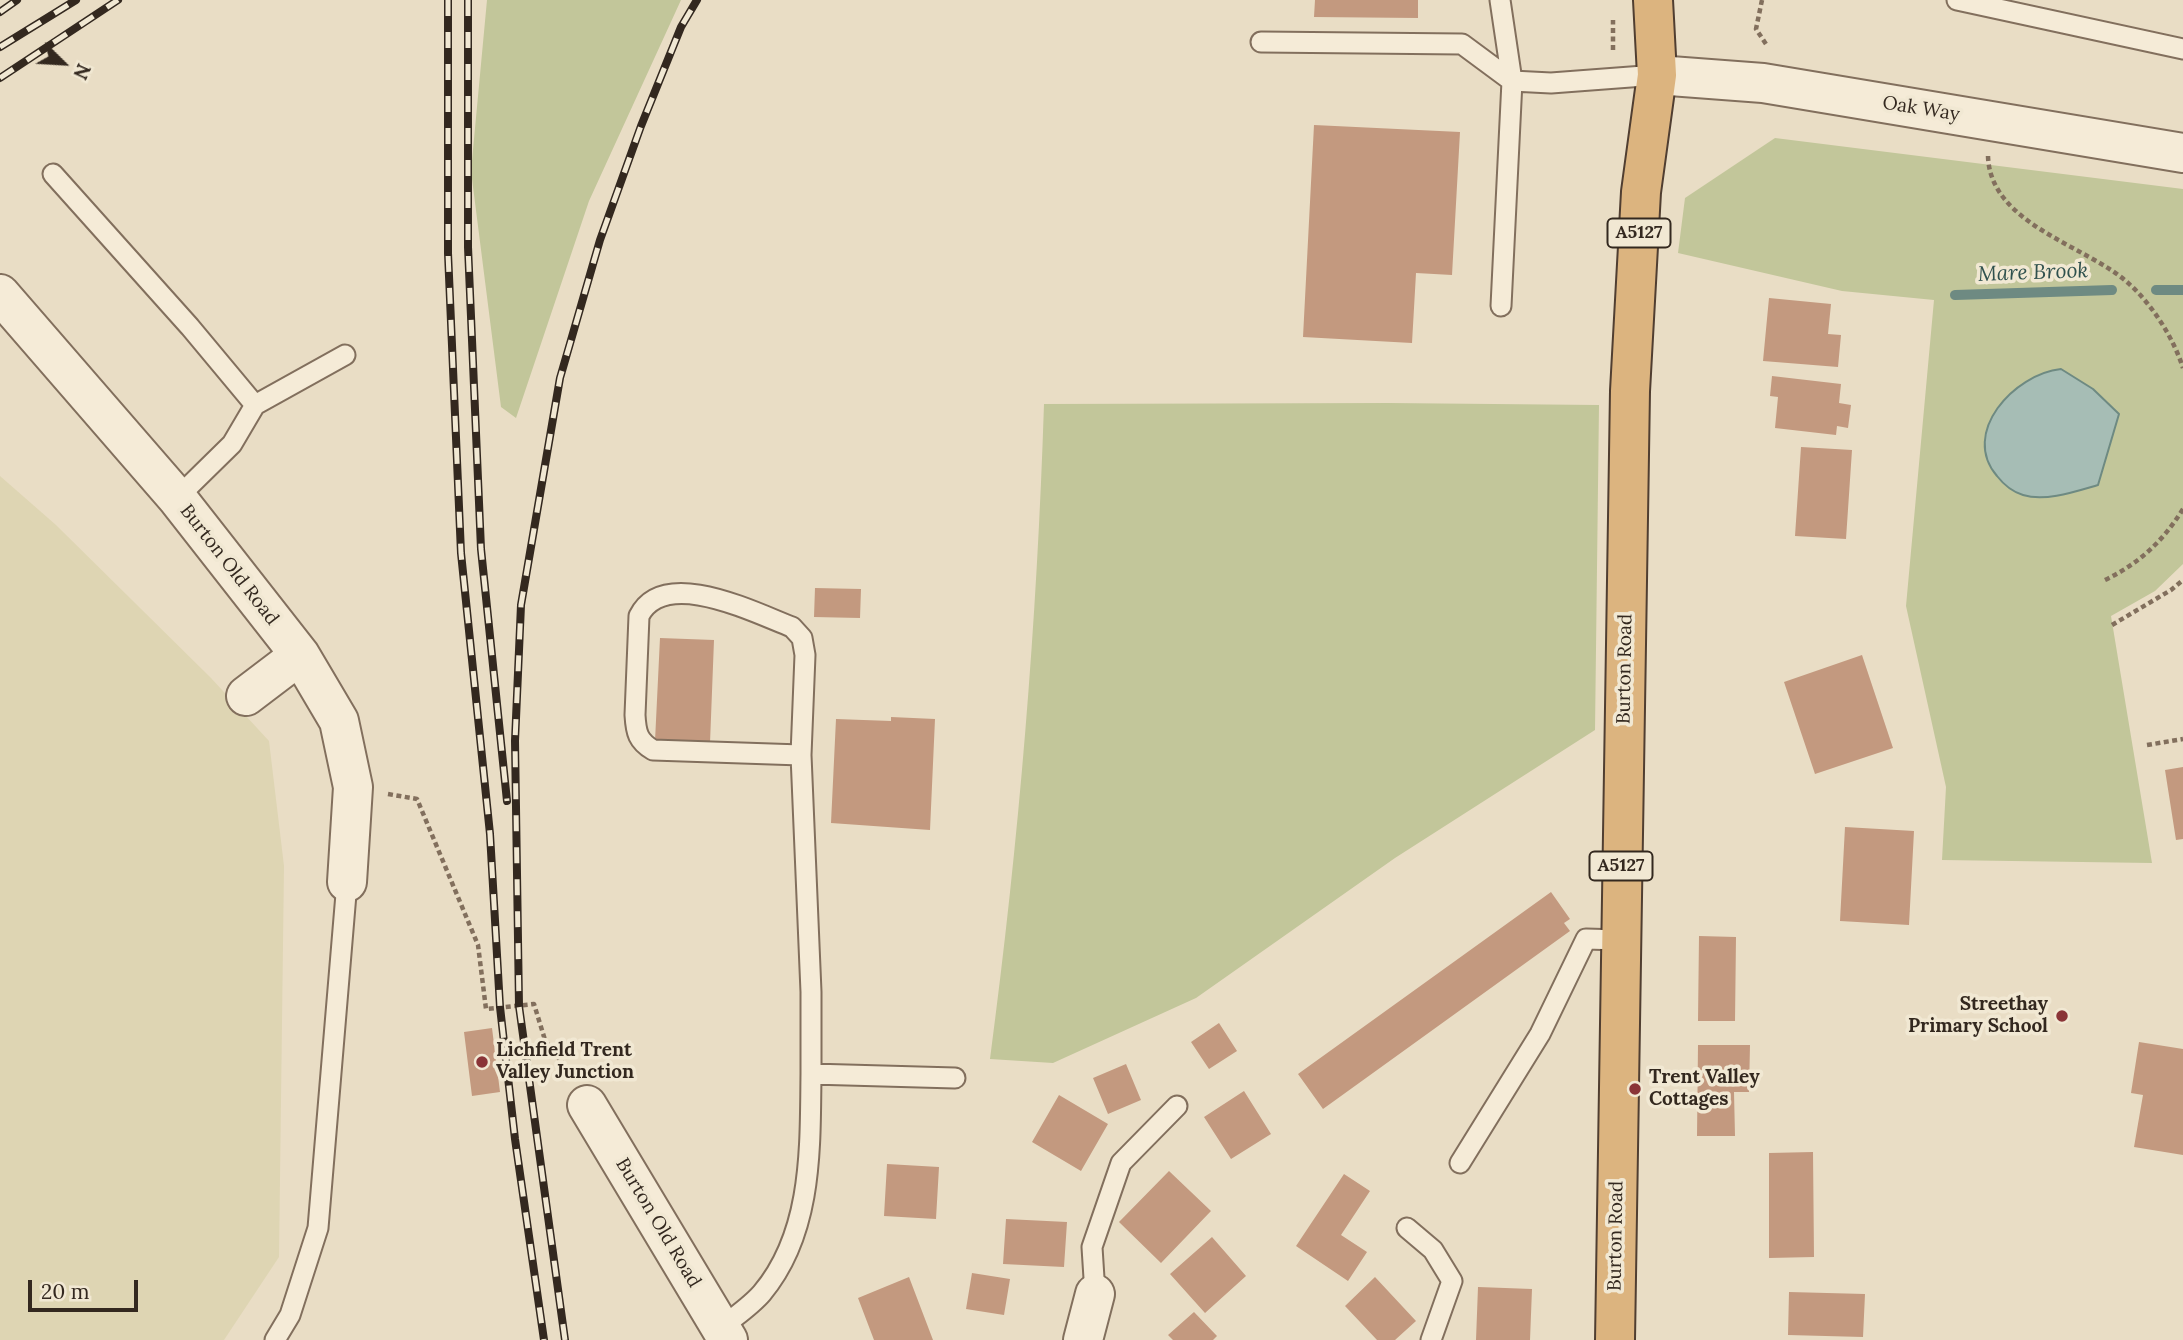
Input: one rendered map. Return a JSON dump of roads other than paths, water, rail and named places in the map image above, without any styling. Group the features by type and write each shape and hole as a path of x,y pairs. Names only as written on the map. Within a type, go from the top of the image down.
{"highway":[{"name":"Burton Road","path":"1615,1340 1630,391 1641,191 1657,75 1653,0"}],"street":[{"name":"Oak Way","path":"1657,75 1763,83 2183,153"},
{"name":"Burton Old Road","path":"0,294 177,498 300,654 339,721 353,787 347,882"},
{"path":"246,696 300,654"},
{"name":"Burton Old Road","path":"587,1105 724,1334"},
{"path":"1083,1340 1095,1294"}],"lane":[{"path":"1500,0 1512,81 1501,306"},
{"path":"1957,0 2183,49"},
{"path":"1261,42 1462,44 1512,81 1563,83 1657,75"},
{"path":"53,174 190,327 255,405"},
{"path":"177,498 232,444 255,405 345,355"},
{"path":"724,1334 762,1293 792,1242 809,1170 810,967 802,755 805,655 802,638 792,627 708,596 675,594 654,598 644,605 639,616 635,715 636,732 642,743 653,750 802,755"},
{"path":"275,1340 290,1315 318,1228 347,882"},
{"path":"1460,1163 1540,1034 1586,939 1620,940"},
{"path":"811,1074 955,1078"},
{"path":"1095,1294 1092,1247 1121,1163 1177,1106"},
{"path":"1407,1228 1433,1250 1452,1282 1431,1340"}],"water":[{"path":"2061,369 2093,389 2119,414 2098,485 2051,496 2023,495 2012,490 1997,476 1987,459 1985,442 1989,425 1997,408 2010,394 2043,373"}],"waterway":[{"name":"Mare Brook","path":"1955,295 2112,290"},
{"name":"Mare Brook","path":"2156,290 2183,290"}],"railway":[{"path":"0,12 17,0"},
{"path":"0,47 76,0"},
{"path":"0,78 118,0"},
{"path":"448,0 448,253 461,553 490,834 500,1007 515,1139 544,1340"},
{"path":"468,0 468,247 481,549 507,801"},
{"path":"565,1340 519,1006 515,741 521,605 560,378 600,240 641,126 681,27 697,0"}],"place":[{"name":"Streethay Primary School","path":"2062,1016"},
{"name":"Lichfield Trent Valley Junction","path":"482,1062"},
{"name":"Trent Valley Cottages","path":"1635,1089"}]}
